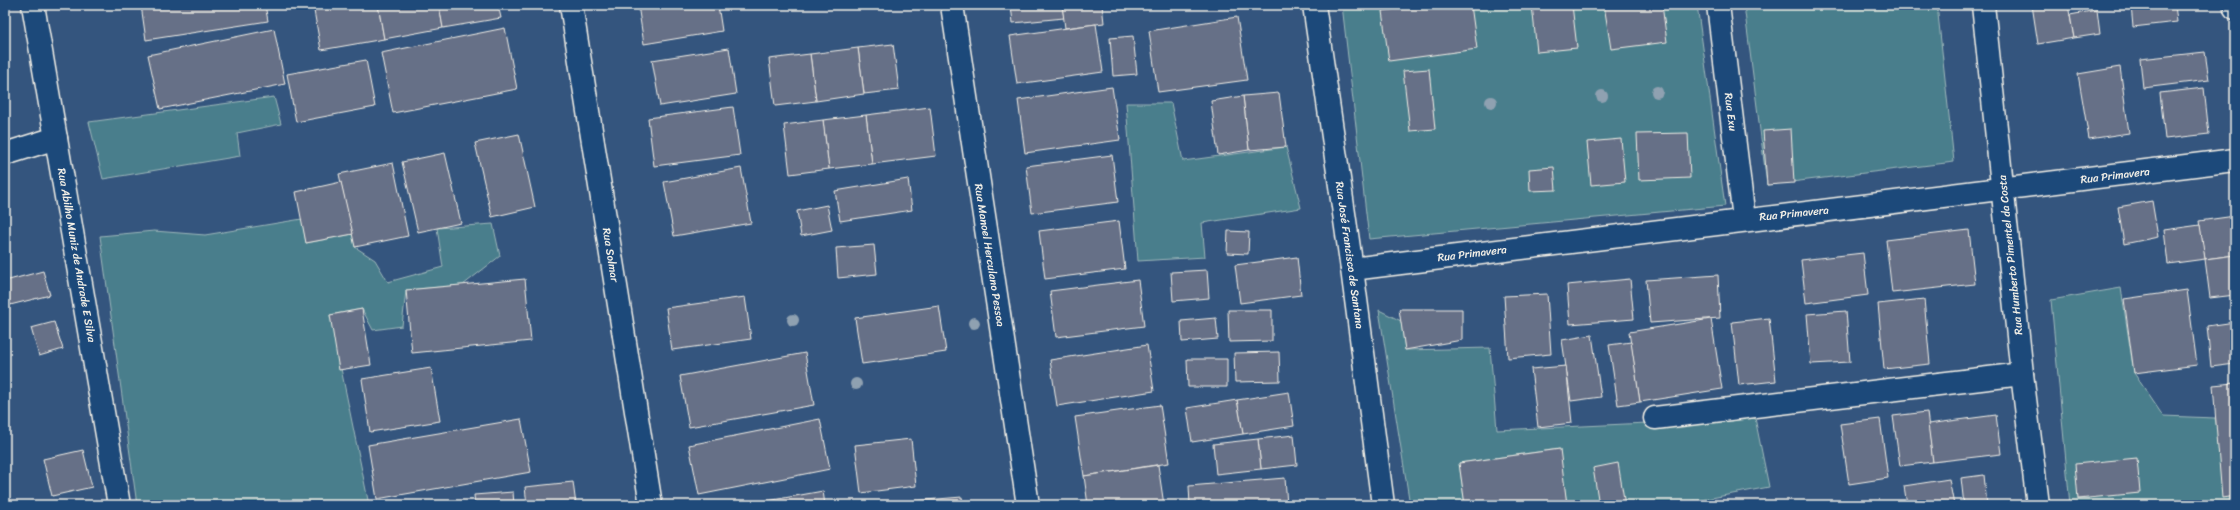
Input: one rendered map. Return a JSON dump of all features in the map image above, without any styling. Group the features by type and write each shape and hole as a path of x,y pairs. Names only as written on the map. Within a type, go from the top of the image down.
{"street":[{"name":"Rua Abilho Muniz de Andrade E Silva","path":"33,5 119,505"},
{"name":"Rua Solmar","path":"571,5 651,505"},
{"name":"Rua Manoel Herculano Pessoa","path":"952,5 1028,505"},
{"name":"Rua José Francisco de Santana","path":"1314,5 1352,269 1382,505"},
{"name":"Rua Exu","path":"1718,5 1744,219"},
{"name":"Rua Humberto Pimentel da Costa","path":"1983,5 2004,190 2022,374 2038,505"},
{"path":"5,154 56,138"},
{"name":"Rua Primavera","path":"1352,269 1744,219 2004,190 2235,160"},
{"path":"1655,418 2022,374"}],"green space":[{"path":"1342,5 1697,5 1725,206 1369,239"},
{"path":"1744,5 1937,5 1954,162 1767,185"},
{"path":"274,97 281,124 237,133 240,156 103,179 89,122"},
{"path":"1126,103 1171,103 1183,161 1286,147 1301,208 1202,223 1205,257 1138,261"},
{"path":"302,219 306,243 353,234 355,247 375,260 388,282 443,267 437,228 493,224 500,256 463,285 406,290 402,326 373,330 362,309 330,315 369,505 137,505 100,236 154,231 205,235"},
{"path":"2121,288 2134,373 2163,416 2215,418 2231,505 2070,505 2051,300"},
{"path":"1379,310 1401,321 1405,350 1490,348 1497,430 1755,418 1769,487 1675,505 1567,505 1559,449 1459,463 1465,505 1410,505"}],"building":[{"path":"141,5 265,5 268,21 146,40"},
{"path":"313,5 378,5 384,39 321,50"},
{"path":"378,5 439,5 443,28 384,39"},
{"path":"439,5 498,5 501,18 443,28"},
{"path":"638,5 718,5 722,31 644,44"},
{"path":"1011,5 1062,5 1064,18 1013,23"},
{"path":"1062,5 1102,5 1104,23 1065,28"},
{"path":"1428,5 1471,5 1477,49 1389,61 1382,11"},
{"path":"1532,5 1572,5 1577,48 1537,52"},
{"path":"1604,5 1662,5 1667,42 1611,49"},
{"path":"2032,5 2068,5 2074,38 2038,44"},
{"path":"2131,5 2175,5 2177,22 2133,27"},
{"path":"2097,10 2100,34 2074,38 2070,15"},
{"path":"1237,17 1247,80 1158,92 1149,31"},
{"path":"1096,24 1103,72 1017,84 1010,36"},
{"path":"505,28 517,89 393,113 381,53"},
{"path":"274,29 285,84 160,109 148,55"},
{"path":"1133,36 1137,74 1113,76 1110,38"},
{"path":"893,44 899,90 864,94 858,48"},
{"path":"729,48 736,94 660,106 652,60"},
{"path":"858,48 864,94 816,101 810,54"},
{"path":"2205,52 2209,80 2143,88 2140,59"},
{"path":"810,54 816,101 775,106 769,59"},
{"path":"366,60 375,107 296,122 287,74"},
{"path":"2120,67 2129,133 2089,139 2078,74"},
{"path":"1429,69 1435,129 1410,131 1403,71"},
{"path":"1112,87 1120,140 1025,153 1018,100"},
{"path":"2204,88 2209,134 2165,139 2160,93"},
{"path":"1279,93 1286,147 1249,150 1243,96"},
{"path":"1243,96 1249,150 1218,155 1211,101"},
{"path":"733,107 740,155 654,166 648,118"},
{"path":"930,107 936,156 872,164 866,115"},
{"path":"866,115 872,164 829,169 823,120"},
{"path":"823,120 829,169 790,174 784,125"},
{"path":"1791,129 1794,183 1767,185 1763,131"},
{"path":"1688,133 1690,178 1639,180 1637,134"},
{"path":"519,134 535,207 492,217 475,143"},
{"path":"1621,139 1625,182 1591,185 1587,142"},
{"path":"445,153 461,223 418,232 402,162"},
{"path":"1112,155 1118,202 1032,213 1026,166"},
{"path":"393,163 408,236 355,247 339,174"},
{"path":"1554,167 1556,190 1530,191 1529,169"},
{"path":"741,168 751,223 674,236 664,182"},
{"path":"908,179 912,210 840,221 835,191"},
{"path":"341,182 353,234 306,243 296,192"},
{"path":"2152,201 2158,237 2124,244 2118,207"},
{"path":"827,205 832,230 801,236 797,211"},
{"path":"2235,216 2235,255 2205,259 2199,221"},
{"path":"1119,221 1125,269 1045,279 1039,231"},
{"path":"2200,225 2205,259 2168,264 2164,230"},
{"path":"1969,230 1975,284 1892,293 1886,240"},
{"path":"1228,231 1249,232 1248,254 1227,253"},
{"path":"874,245 877,274 838,278 836,248"},
{"path":"1863,253 1868,295 1806,303 1801,260"},
{"path":"2235,255 2235,295 2210,298 2205,259"},
{"path":"1297,257 1301,295 1240,303 1235,265"},
{"path":"1207,270 1209,298 1173,301 1171,272"},
{"path":"43,271 50,295 10,305 5,281"},
{"path":"1718,275 1720,318 1650,323 1646,280"},
{"path":"525,279 531,341 412,353 406,290"},
{"path":"1630,279 1634,319 1570,324 1567,285"},
{"path":"1138,280 1144,326 1056,337 1050,291"},
{"path":"2187,290 2197,365 2134,373 2124,299"},
{"path":"1547,294 1551,354 1508,358 1504,296"},
{"path":"745,297 751,339 672,350 666,308"},
{"path":"1924,299 1930,364 1884,369 1878,304"},
{"path":"939,306 946,352 862,364 855,318"},
{"path":"362,309 371,365 339,370 330,315"},
{"path":"1399,309 1462,309 1462,340 1405,350"},
{"path":"1228,310 1272,310 1272,341 1229,342"},
{"path":"1846,311 1850,362 1811,364 1807,314"},
{"path":"1216,318 1218,339 1182,342 1181,321"},
{"path":"1769,318 1776,381 1739,385 1732,322"},
{"path":"1711,319 1722,389 1640,402 1629,332"},
{"path":"54,322 63,349 39,356 31,328"},
{"path":"2235,322 2235,364 2211,367 2207,326"},
{"path":"1592,335 1601,397 1571,401 1562,340"},
{"path":"1631,342 1640,402 1618,405 1609,345"},
{"path":"1147,345 1154,391 1057,406 1050,360"},
{"path":"1279,352 1280,381 1235,382 1234,353"},
{"path":"805,353 814,405 689,427 680,376"},
{"path":"1187,359 1227,359 1227,387 1188,387"},
{"path":"1566,366 1572,423 1538,427 1531,369"},
{"path":"431,368 440,421 370,432 362,379"},
{"path":"2235,383 2235,496 2222,498 2213,385"},
{"path":"1289,392 1294,426 1243,434 1237,400"},
{"path":"1237,400 1243,434 1192,442 1187,408"},
{"path":"1160,405 1169,463 1084,476 1075,417"},
{"path":"1927,412 1933,462 1900,466 1893,416"},
{"path":"1996,415 2001,454 1933,462 1928,424"},
{"path":"521,419 531,472 377,499 368,445"},
{"path":"820,419 830,469 699,495 689,445"},
{"path":"1880,419 1888,478 1849,484 1840,424"},
{"path":"1294,435 1297,465 1261,469 1258,439"},
{"path":"911,439 916,486 861,493 855,445"},
{"path":"1258,439 1261,469 1216,474 1213,444"},
{"path":"1560,449 1567,505 1465,505 1459,463"},
{"path":"83,450 92,487 52,496 43,459"},
{"path":"2137,458 2140,493 2078,499 2075,464"},
{"path":"1618,463 1625,505 1599,505 1593,468"},
{"path":"1158,465 1164,505 1088,505 1084,476"},
{"path":"1984,475 1987,505 1964,505 1961,478"},
{"path":"1285,478 1287,505 1190,505 1189,486"},
{"path":"1949,479 1954,505 1907,505 1904,486"},
{"path":"573,482 576,505 527,505 525,487"},
{"path":"823,491 825,505 745,505"},
{"path":"513,492 514,505 475,505 474,495"},
{"path":"962,497 963,505 865,505"},
{"path":"1695,501 1696,505 1662,505"},
{"path":"1871,502 1872,505 1846,505"},
{"path":"1780,503 1780,505 1753,505"}]}
